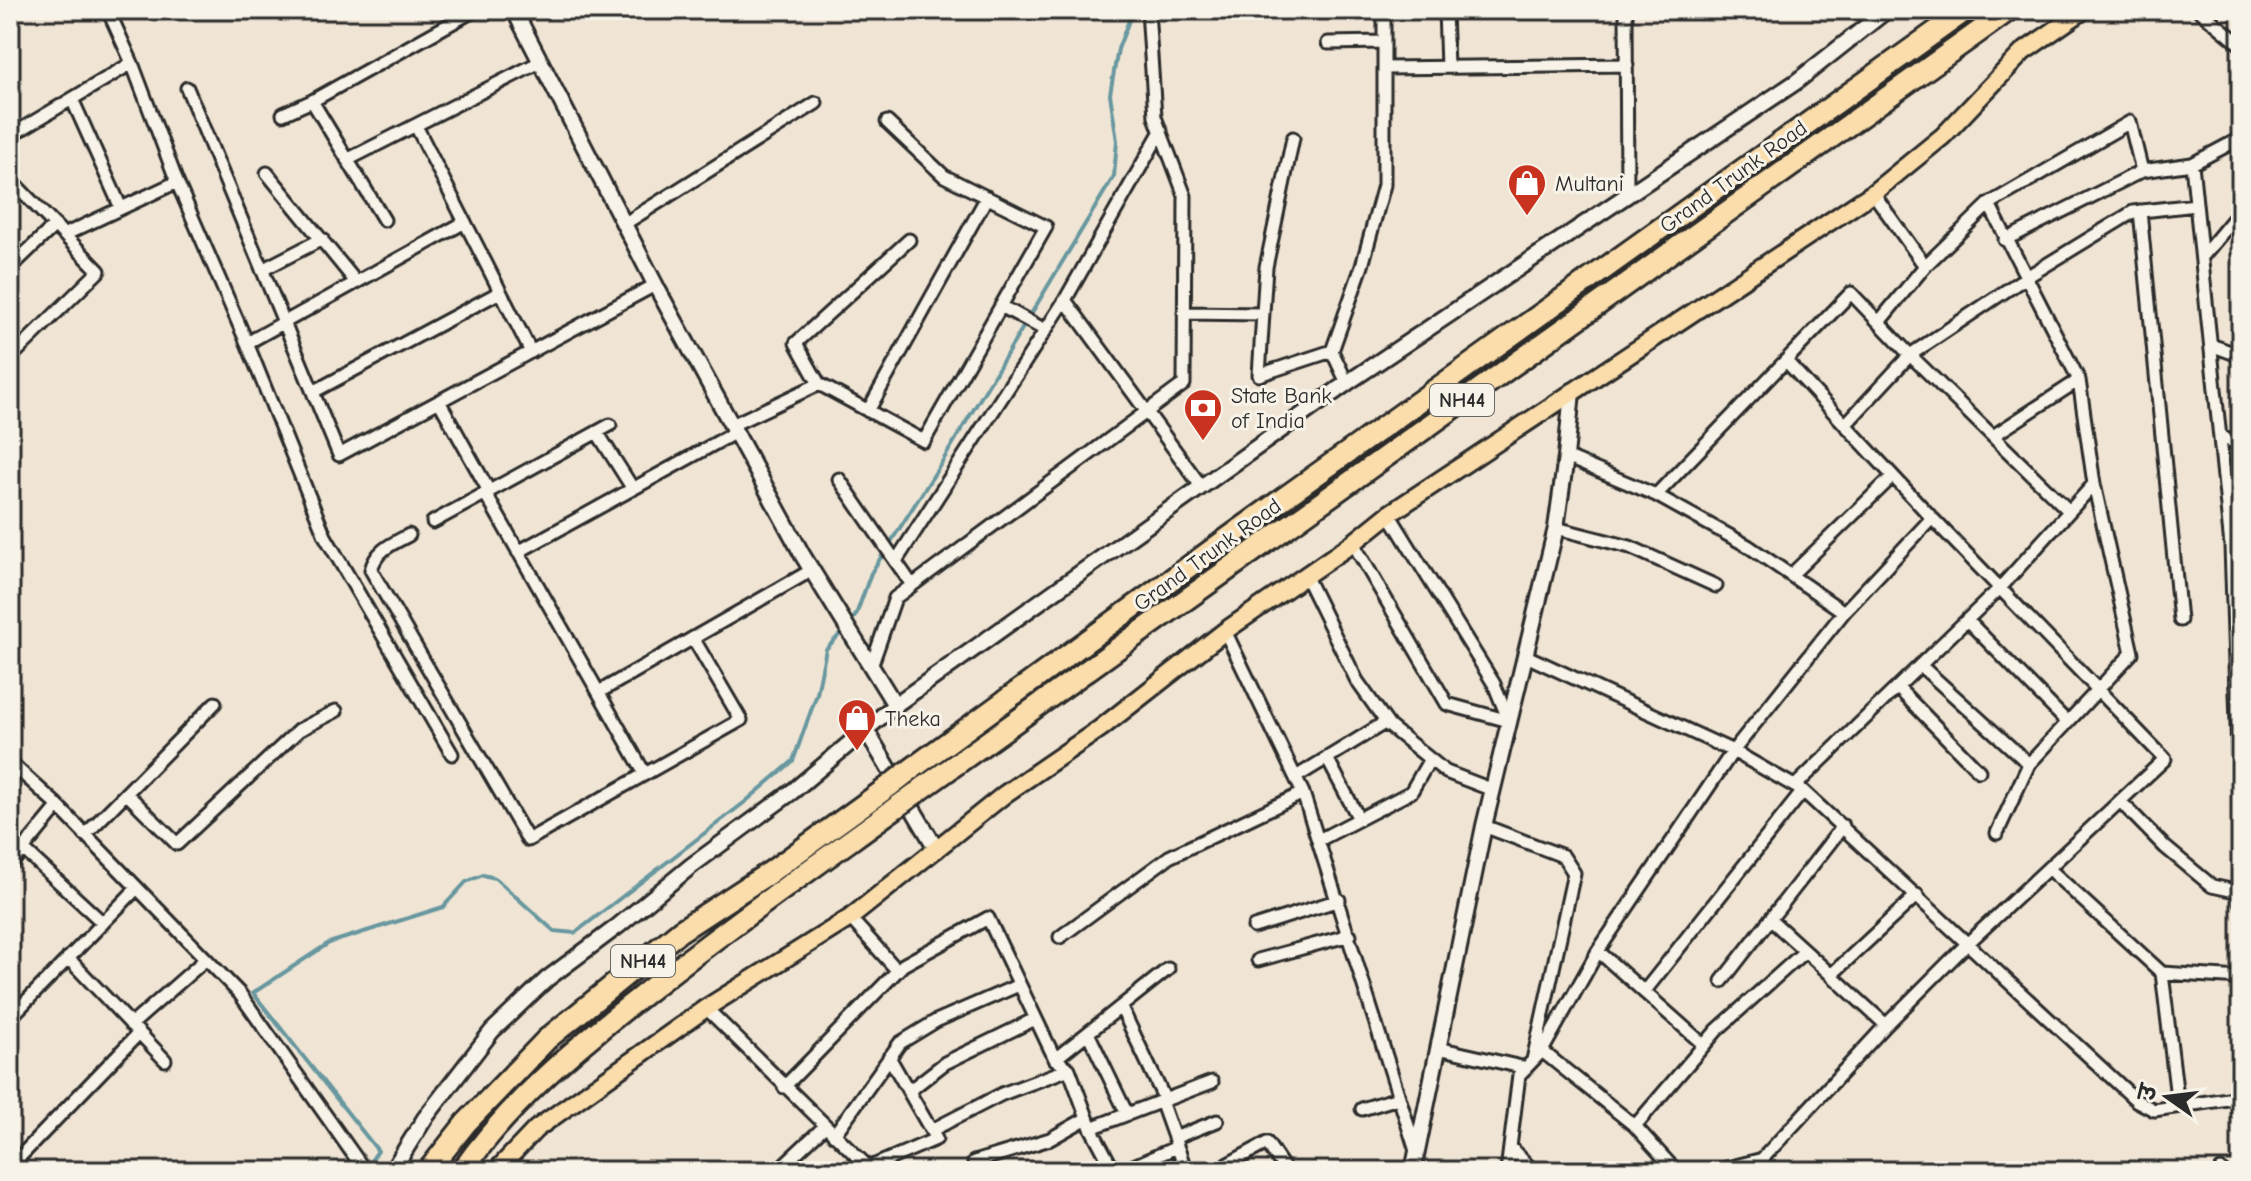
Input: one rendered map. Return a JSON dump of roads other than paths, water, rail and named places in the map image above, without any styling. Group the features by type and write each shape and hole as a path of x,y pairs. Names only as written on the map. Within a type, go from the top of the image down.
{"highway":[{"name":"Grand Trunk Road","path":"428,1171 466,1123 547,1039 680,931 769,873 1235,533 1966,10"},
{"name":"Grand Trunk Road","path":"462,1171 484,1141 562,1059 695,953 2009,10"}],"main road":[{"path":"496,1171 536,1129 706,1008 850,918 1005,794 1101,728 1225,631 1306,577 1389,514 1873,193 1943,136 2023,52 2084,10"}],"street":[{"path":"108,10 325,536 452,754"},
{"path":"283,114 475,10"},
{"path":"514,10 655,285 812,570 895,705"},
{"path":"1347,383 1332,351 1362,266 1384,185 1384,10"},
{"path":"1445,10 1447,67"},
{"path":"1626,10 1627,197"},
{"path":"392,1171 425,1118 492,1031 547,979 793,791 895,705 1347,383 1796,82 1887,10"},
{"path":"2199,10 2241,45"},
{"path":"871,667 895,598 1184,384 1185,196 1155,117 1151,12"},
{"path":"1328,43 1384,42"},
{"path":"347,160 540,62"},
{"path":"10,136 132,63"},
{"path":"1384,68 1627,65"},
{"path":"187,88 339,455 655,285"},
{"path":"72,99 121,208"},
{"path":"312,101 384,220"},
{"path":"624,224 816,103"},
{"path":"887,122 944,176 1046,227 924,441 819,384 796,343 909,240"},
{"path":"1879,322 1925,266 1989,204 2130,122 2142,171"},
{"path":"416,126 531,352"},
{"path":"893,558 1041,328 1065,300 1161,131"},
{"path":"1293,138 1266,267 1259,375 1332,351"},
{"path":"2005,240 2142,171 2192,164 2241,138"},
{"path":"2192,164 2236,548 2241,902"},
{"path":"267,173 356,282"},
{"path":"10,179 99,271 10,358"},
{"path":"64,235 177,182"},
{"path":"1873,193 1925,266"},
{"path":"868,411 987,197"},
{"path":"1989,204 2079,380 2094,484 2132,653 2029,764 1997,833"},
{"path":"1845,425 1910,355 2025,278 2133,212 2196,205"},
{"path":"2202,257 2241,210"},
{"path":"2140,211 2180,620"},
{"path":"247,343 465,222"},
{"path":"10,268 55,225"},
{"path":"262,270 322,239"},
{"path":"313,392 500,292"},
{"path":"1656,495 1851,293 2069,511"},
{"path":"1065,300 1201,486"},
{"path":"1001,306 1041,328"},
{"path":"1184,313 1263,314"},
{"path":"2211,345 2241,356"},
{"path":"1751,1171 1886,1025 1968,943 2165,759 1932,518 1786,361"},
{"path":"1993,436 2079,380"},
{"path":"518,552 819,384"},
{"path":"1413,1171 1484,826 1556,528 1572,391"},
{"path":"439,401 518,552 645,774"},
{"path":"433,522 610,425"},
{"path":"597,432 633,489"},
{"path":"2221,437 2241,445"},
{"path":"1566,457 1656,495 1748,546 1844,612"},
{"path":"1791,575 1893,476"},
{"path":"839,479 912,585"},
{"path":"1644,992 1799,788 1897,687 2000,588 2094,484"},
{"path":"1389,514 1494,684 1509,721"},
{"path":"1507,1171 1519,1075 1542,1051 1598,951 1733,751 1844,612 1932,518"},
{"path":"1556,528 1630,547 1716,586"},
{"path":"409,535 382,550 371,570 528,840 741,720 693,638"},
{"path":"1353,543 1447,704 1509,721"},
{"path":"599,692 812,570"},
{"path":"1306,577 1357,681 1386,722 1446,772 1493,790"},
{"path":"1967,620 2067,722"},
{"path":"1225,631 1303,793 1417,1151"},
{"path":"1524,655 1733,751 1799,788 2137,1101 2154,1110 2241,1097"},
{"path":"1920,665 2029,764"},
{"path":"1897,687 1979,771"},
{"path":"85,835 215,703"},
{"path":"126,793 177,844 299,730 336,711"},
{"path":"1296,777 1386,722"},
{"path":"866,730 937,850"},
{"path":"1327,758 1359,819"},
{"path":"1319,840 1411,792 1430,759"},
{"path":"10,762 58,807 240,994 362,1169"},
{"path":"1060,937 1169,857 1303,793"},
{"path":"2120,801 2165,847 2212,886 2240,892"},
{"path":"10,865 58,807"},
{"path":"1484,826 1563,856 1574,873 1529,1065"},
{"path":"1722,981 1843,826"},
{"path":"10,837 103,923"},
{"path":"2048,868 2162,973 2241,978"},
{"path":"10,1018 137,888"},
{"path":"1831,975 1917,895"},
{"path":"1254,927 1339,900"},
{"path":"850,918 897,970"},
{"path":"784,1087 897,970 988,918 1055,1059 1069,1069 1089,1123 1114,1171"},
{"path":"1770,919 1886,1025"},
{"path":"1258,960 1350,935"},
{"path":"1598,951 1704,1045"},
{"path":"1635,1126 1717,1030 1805,951"},
{"path":"68,958 165,1060"},
{"path":"10,1167 135,1029 206,959"},
{"path":"1055,1059 1168,969"},
{"path":"2162,973 2178,1106"},
{"path":"777,1171 829,1130 900,1043 936,1021 1019,985"},
{"path":"1121,1007 1163,1100 1186,1171"},
{"path":"706,1008 865,1168 936,1139 889,1057"},
{"path":"909,1091 945,1063 1035,1019"},
{"path":"1088,1033 1127,1114"},
{"path":"1438,1048 1529,1065"},
{"path":"1542,1051 1635,1126 1676,1171"},
{"path":"932,1130 1002,1094 1069,1069"},
{"path":"974,1162 1050,1139 1089,1123 1127,1114 1212,1082"},
{"path":"1362,1109 1398,1098"},
{"path":"1122,1171 1217,1121"},
{"path":"1215,1171 1267,1143 1286,1171"},
{"path":"1511,1148 1533,1171"},
{"path":"1715,1171 1759,1160"}],"waterway":[{"path":"849,624 856,615 871,573 942,462 1114,176 1117,141 1110,94 1118,49 1131,15 1136,10"},
{"path":"365,1169 378,1151 253,993 329,943 443,907 466,882 483,875 495,878 554,931 575,933 745,802 793,761 817,694 826,649 843,631"}],"place":[{"name":"Multani","path":"1527,217"},
{"name":"State Bank of India","path":"1203,442"},
{"name":"Theka","path":"857,752"}]}
